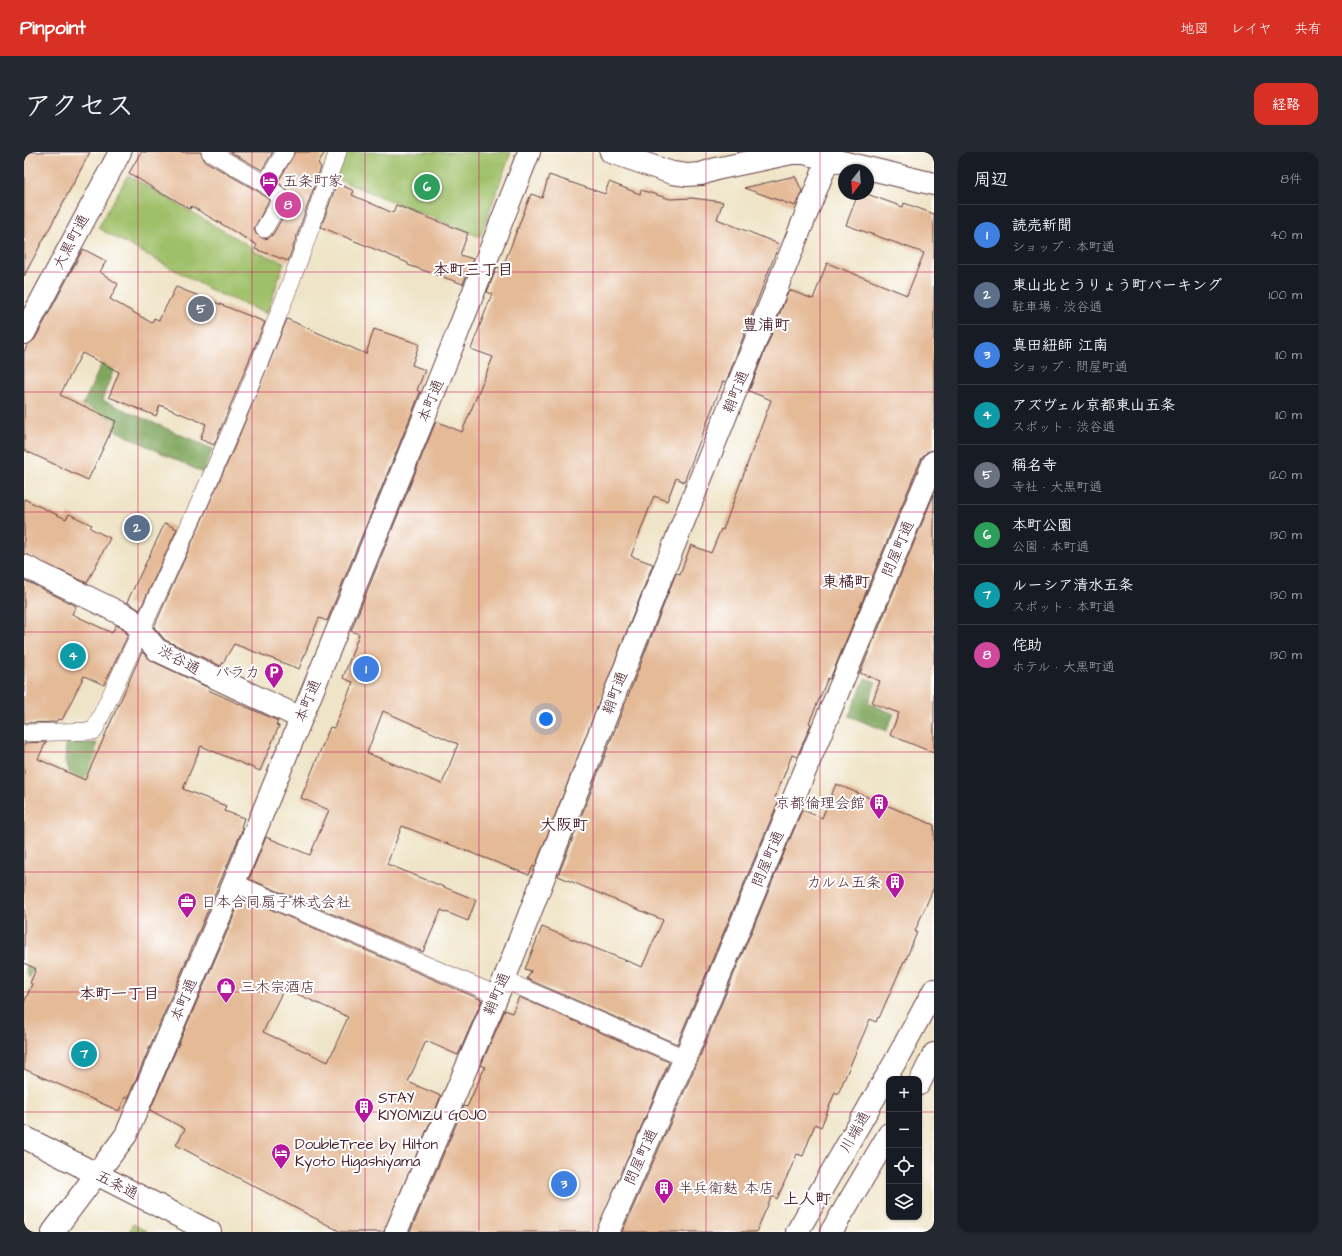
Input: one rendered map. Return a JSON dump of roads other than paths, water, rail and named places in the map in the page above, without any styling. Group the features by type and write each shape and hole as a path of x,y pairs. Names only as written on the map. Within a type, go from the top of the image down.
{"main road":[{"name":"大黒町通","path":"24,331 120,152"},
{"name":"本町通","path":"53,1232 126,1134 234,883 432,398 529,152"},
{"path":"611,152 665,171 687,175 701,174 716,169 792,153 830,155 934,184"},
{"name":"鞘町通","path":"396,1232 500,988 617,688 830,155"},
{"name":"問屋町通","path":"608,1232 685,1058 934,462"},
{"name":"渋谷通","path":"24,566 130,618 157,650 246,694 301,718"},
{"name":"川端通","path":"797,1232 923,1012 934,990"},
{"path":"922,1078 934,1054"},
{"name":"五条通","path":"24,1137 210,1232"},
{"name":"川端通","path":"831,1232 886,1139"}],"lane":[{"path":"210,152 265,184 282,198 264,229"},
{"path":"265,184 284,152"},
{"path":"24,733 94,731 141,631 234,422 296,268 338,152"},
{"path":"234,883 500,988 685,1058"}],"place":[{"name":"本町公園","path":"427,187"},
{"name":"五条町家","path":"269,198"},
{"name":"侘助","path":"288,205"},
{"name":"稱名寺","path":"201,309"},
{"name":"東山北とうりょう町パーキング","path":"137,528"},
{"name":"アズヴェル京都東山五条","path":"73,656"},
{"name":"読売新聞","path":"366,669"},
{"name":"パラカ","path":"274,689"},
{"name":"京都倫理会館","path":"879,820"},
{"name":"カルム五条","path":"895,899"},
{"name":"日本合同扇子株式会社","path":"187,919"},
{"name":"三木宗酒店","path":"226,1004"},
{"name":"ルーシア清水五条","path":"84,1054"},
{"name":"STAY KIYOMIZU GOJO","path":"364,1124"},
{"name":"DoubleTree by Hilton Kyoto Higashiyama","path":"281,1170"},
{"name":"真田紐師 江南","path":"564,1184"},
{"name":"半兵衛麩 本店","path":"664,1205"}],"district":[{"name":"本町三丁目","path":"473,270"},
{"name":"豊浦町","path":"766,325"},
{"name":"東橘町","path":"846,582"},
{"name":"大阪町","path":"564,825"},
{"name":"本町一丁目","path":"119,994"},
{"name":"上人町","path":"807,1199"}]}
